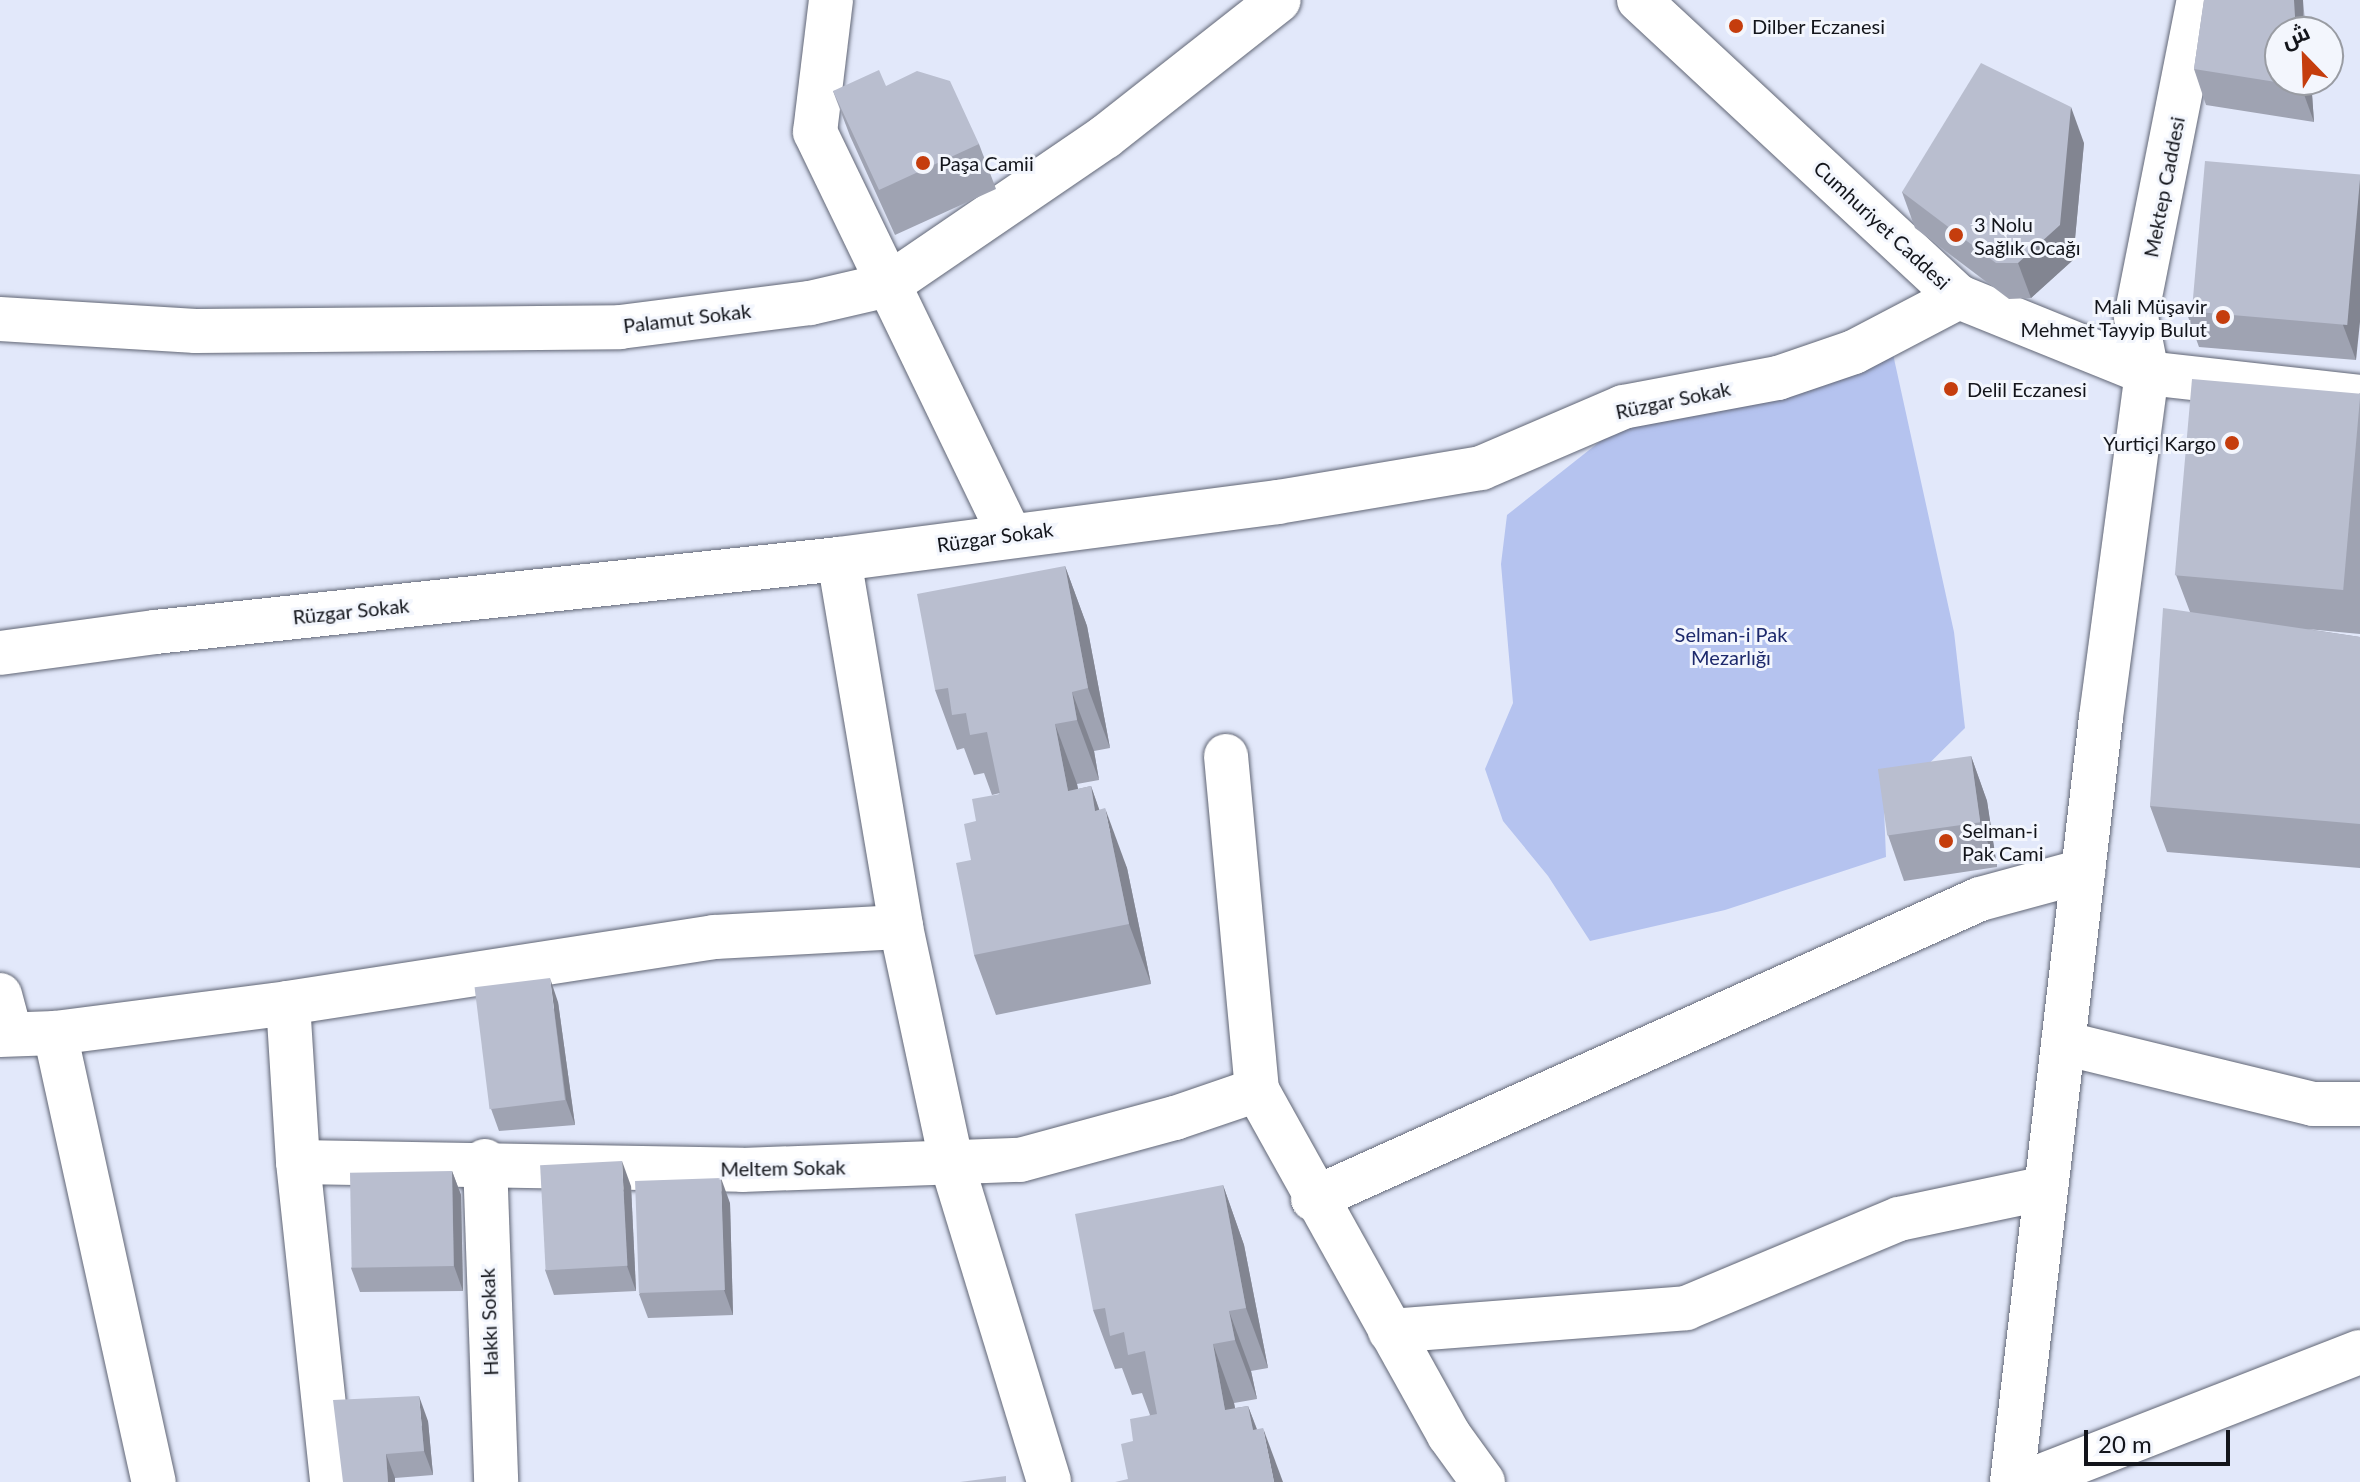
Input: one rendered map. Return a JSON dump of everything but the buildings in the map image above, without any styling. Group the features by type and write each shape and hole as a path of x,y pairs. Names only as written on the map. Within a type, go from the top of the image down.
{"street":[{"path":"831,0 815,132 1009,534"},
{"name":"Palamut Sokak","path":"0,319 196,331 620,327 810,303 888,285 1105,137 1279,0"},
{"name":"Cumhuriyet Caddesi","path":"1639,0 1959,297 2147,373 2360,397"},
{"name":"Mektep Caddesi","path":"2012,1482 2083,871 2147,373 2136,317 2199,0"},
{"name":"Rüzgar Sokak","path":"0,653 839,559 1009,534 1278,502 1481,468 1623,407 1778,378 1854,352 1959,297"},
{"path":"839,559 901,927 952,1164 1049,1482"},
{"path":"1226,756 1257,1090 1313,1199 1449,1435 1483,1482"},
{"path":"1313,1199 1980,899 2083,871"},
{"path":"3,1021 55,1033 288,1003 714,937 901,927"},
{"path":"288,1003 298,1162 332,1482"},
{"path":"55,1033 154,1482"},
{"path":"2063,1043 2313,1104 2360,1104"},
{"name":"Meltem Sokak","path":"298,1162 485,1161 742,1170 1020,1160 1257,1090"},
{"name":"Hakkı Sokak","path":"485,1161 496,1482"},
{"path":"1390,1331 1686,1308 1899,1219 2046,1188"},
{"path":"2026,1482 2360,1352"}],"green space":[{"name":"Selman-i Pak Mezarlığı","path":"1893,354 1954,632 1965,728 1884,808 1886,857 1725,910 1590,941 1548,876 1503,821 1485,769 1513,703 1501,564 1507,515 1617,428"}],"place":[{"name":"Dilber Eczanesi","path":"1736,26"},
{"name":"Paşa Camii","path":"923,163"},
{"name":"3 Nolu Sağlık Ocağı","path":"1956,235"},
{"name":"Mali Müşavir Mehmet Tayyip Bulut","path":"2223,317"},
{"name":"Delil Eczanesi","path":"1951,389"},
{"name":"Yurtiçi Kargo","path":"2232,443"},
{"name":"Selman-i Pak Cami","path":"1946,841"}]}
